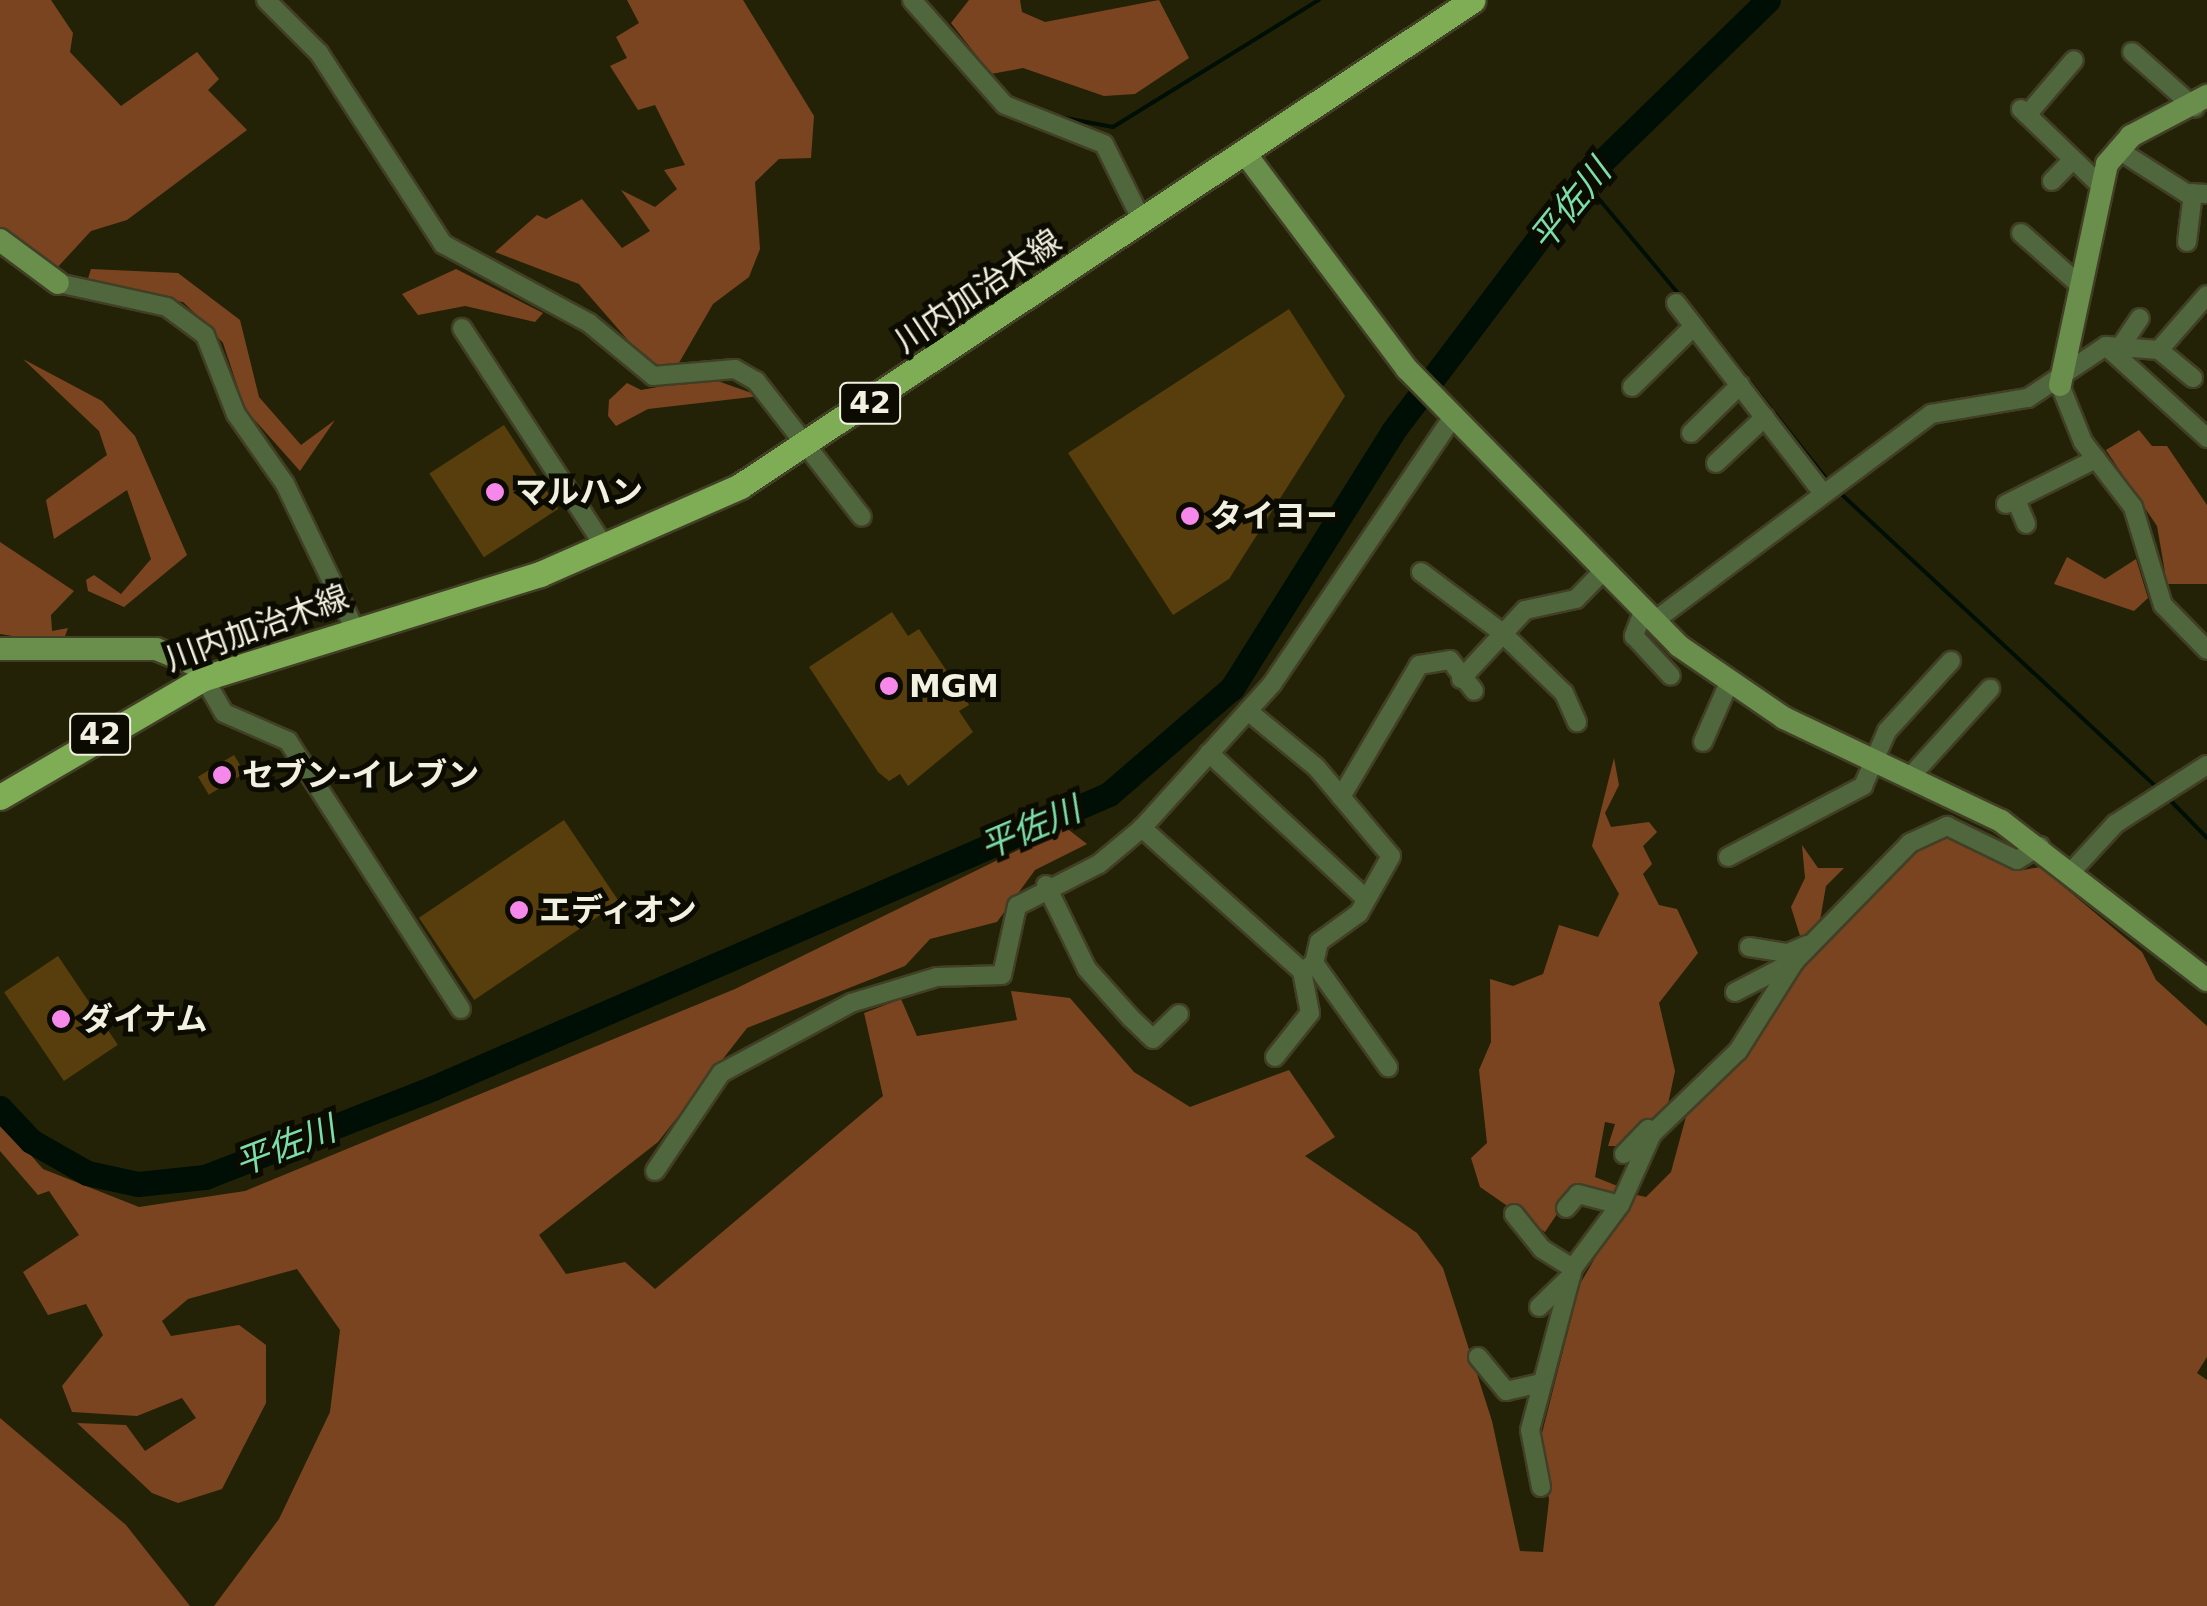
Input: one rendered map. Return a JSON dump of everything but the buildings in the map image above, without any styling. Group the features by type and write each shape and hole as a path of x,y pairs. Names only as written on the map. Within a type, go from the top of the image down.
{"main road":[{"name":"川内加治木線","path":"0,797 204,678 354,625 606,549 810,443 1141,218 1473,0"}],"street":[{"path":"266,0 320,52 443,244 590,323 652,376 735,369 810,443 862,518"},
{"path":"912,0 1004,105 1104,144 1141,218"},
{"path":"2132,52 2201,102 2118,148 2100,184 2075,280 2060,385 2096,459 2133,507 2162,605 2207,650"},
{"path":"2074,60 2024,112 2100,184"},
{"path":"2118,148 2200,194 2187,242"},
{"path":"1244,152 1408,369 1648,617 1728,685 2040,846 2207,980"},
{"path":"2052,181 2072,160"},
{"path":"2021,232 2075,280"},
{"path":"0,240 58,284 167,306 205,334 236,414 285,484 354,625"},
{"path":"2159,350 2207,295"},
{"path":"1676,303 1765,417 1829,488"},
{"path":"1671,676 1634,636 1648,617 1931,414 2060,385 2114,344 2140,318"},
{"path":"1632,387 1694,326"},
{"path":"462,328 606,549"},
{"path":"2114,344 2159,350 2193,378"},
{"path":"2114,344 2207,438"},
{"path":"1691,433 1740,385"},
{"path":"656,1171 721,1073 797,1029 937,976 1002,975 1006,922 1046,885 1100,864 1142,828 1248,711 1450,414"},
{"path":"1716,464 1765,417"},
{"path":"2026,524 2011,502 2096,459"},
{"path":"1420,572 1500,631 1564,693 1577,722"},
{"path":"1342,796 1418,665 1435,657 1467,681 1500,631 1525,610 1576,599 1602,572"},
{"path":"0,649 156,649 198,666 224,713 288,741 461,1009"},
{"path":"1728,857 1850,795 1872,760 1951,662"},
{"path":"1703,742 1728,685"},
{"path":"1910,776 1990,689"},
{"path":"1248,711 1342,796 1391,856 1366,899 1320,942 1308,967 1310,1013 1276,1056"},
{"path":"1209,753 1366,899"},
{"path":"2072,871 2115,824 2207,765"},
{"path":"1142,828 1308,967 1388,1068"},
{"path":"1735,992 1795,961 1928,832 1966,830 2017,860 2040,846"},
{"path":"1046,885 1087,969 1130,1018 1153,1039 1179,1014"},
{"path":"1749,947 1788,953 1821,939"},
{"path":"1624,1154 1738,1051 1795,961"},
{"path":"1539,1307 1572,1272 1620,1205 1660,1124"},
{"path":"1566,1208 1578,1194 1620,1205"},
{"path":"1514,1214 1542,1249 1572,1272"},
{"path":"1540,1487 1530,1430 1572,1272"},
{"path":"1478,1357 1506,1391 1541,1384"}],"shaded area":[{"path":"0,0 51,0 73,33 70,52 121,106 197,52 219,79 208,90 247,130 127,220 91,231 55,270 0,228"},
{"path":"627,0 743,0 814,116 811,158 779,159 755,182 760,249 749,277 713,304 676,368 654,370 579,284 495,252 537,215 546,219 582,199 622,248 650,231 621,190 655,207 677,189 664,170 685,165 655,105 638,110 610,66 627,58 616,37 639,23"},
{"path":"969,0 1020,0 1022,12 1045,22 1159,0 1189,58 1135,94 1104,96 1023,68 991,74 951,23"},
{"path":"91,269 178,273 240,320 259,397 301,445 335,420 300,471 245,409 223,343 201,319 183,302 86,285"},
{"path":"456,269 543,313 535,322 465,306 418,315 402,294"},
{"path":"23,359 102,401 135,436 187,555 124,607 88,591 86,580 94,575 121,594 151,559 127,490 54,539 46,500 107,455 99,431"},
{"path":"709,378 760,396 648,409 616,426 608,416 609,400 627,383 641,390"},
{"path":"2139,430 2152,446 2167,446 2207,505 2207,584 2167,584 2157,526 2106,450"},
{"path":"0,542 74,591 51,615 52,631 68,628 62,644 0,634"},
{"path":"2067,557 2105,579 2136,559 2148,598 2134,611 2054,584"},
{"path":"1614,758 1619,785 1605,813 1611,827 1649,822 1657,832 1643,846 1652,864 1643,874 1659,905 1677,909 1698,953 1659,1003 1675,1071 1668,1104 1620,1146 1608,1146 1615,1124 1605,1122 1595,1177 1620,1187 1615,1198 1575,1187 1545,1232 1480,1187 1471,1158 1487,1143 1479,1070 1491,1042 1490,979 1513,986 1543,974 1559,925 1598,937 1619,894 1592,846"},
{"path":"1065,827 1087,844 1035,870 997,922 930,939 905,966 747,1028 658,1142 539,1235 566,1274 625,1262 655,1289 883,1096 864,1013 901,999 917,1036 1017,1020 1011,991 1070,998 1134,1072 1190,1107 1289,1070 1335,1137 1305,1156 1417,1233 1443,1268 1492,1421 1520,1551 1543,1552 1549,1500 1541,1437 1580,1284 1632,1194 1646,1197 1671,1172 1687,1113 1725,1077 1802,965 1916,847 1946,832 2018,871 2040,867 2142,952 2156,980 2207,1026 2207,1357 2197,1373 2207,1380 2207,1606 214,1606 279,1519 330,1412 340,1330 297,1269 188,1299 162,1321 171,1336 239,1325 266,1345 266,1403 222,1489 178,1503 152,1493 77,1423 126,1425 145,1451 196,1418 182,1398 137,1416 72,1412 62,1386 103,1335 86,1304 48,1315 23,1272 79,1235 49,1191 38,1195 0,1151 0,1120 43,1169 139,1207 245,1191 735,989"},
{"path":"1802,845 1818,868 1844,868 1826,886 1818,932 1801,939 1791,907 1805,878"},
{"path":"0,1418 126,1525 190,1606 0,1606"}],"waterway":[{"path":"1060,117 1113,127 1319,0"},
{"name":"平佐川","path":"0,1108 31,1141 87,1173 138,1184 205,1177 433,1088 1109,794 1232,688 1393,431 1583,180 1768,0"},
{"path":"1583,180 1682,298"},
{"path":"1689,305 1829,482"},
{"path":"1839,492 2158,788"},
{"path":"2168,798 2207,838"}],"place":[{"name":"マルハン","path":"495,492"},
{"name":"タイヨー","path":"1190,516"},
{"name":"MGM","path":"889,686"},
{"name":"セブン-イレブン","path":"222,775"},
{"name":"エディオン","path":"519,910"},
{"name":"ダイナム","path":"61,1019"}]}
